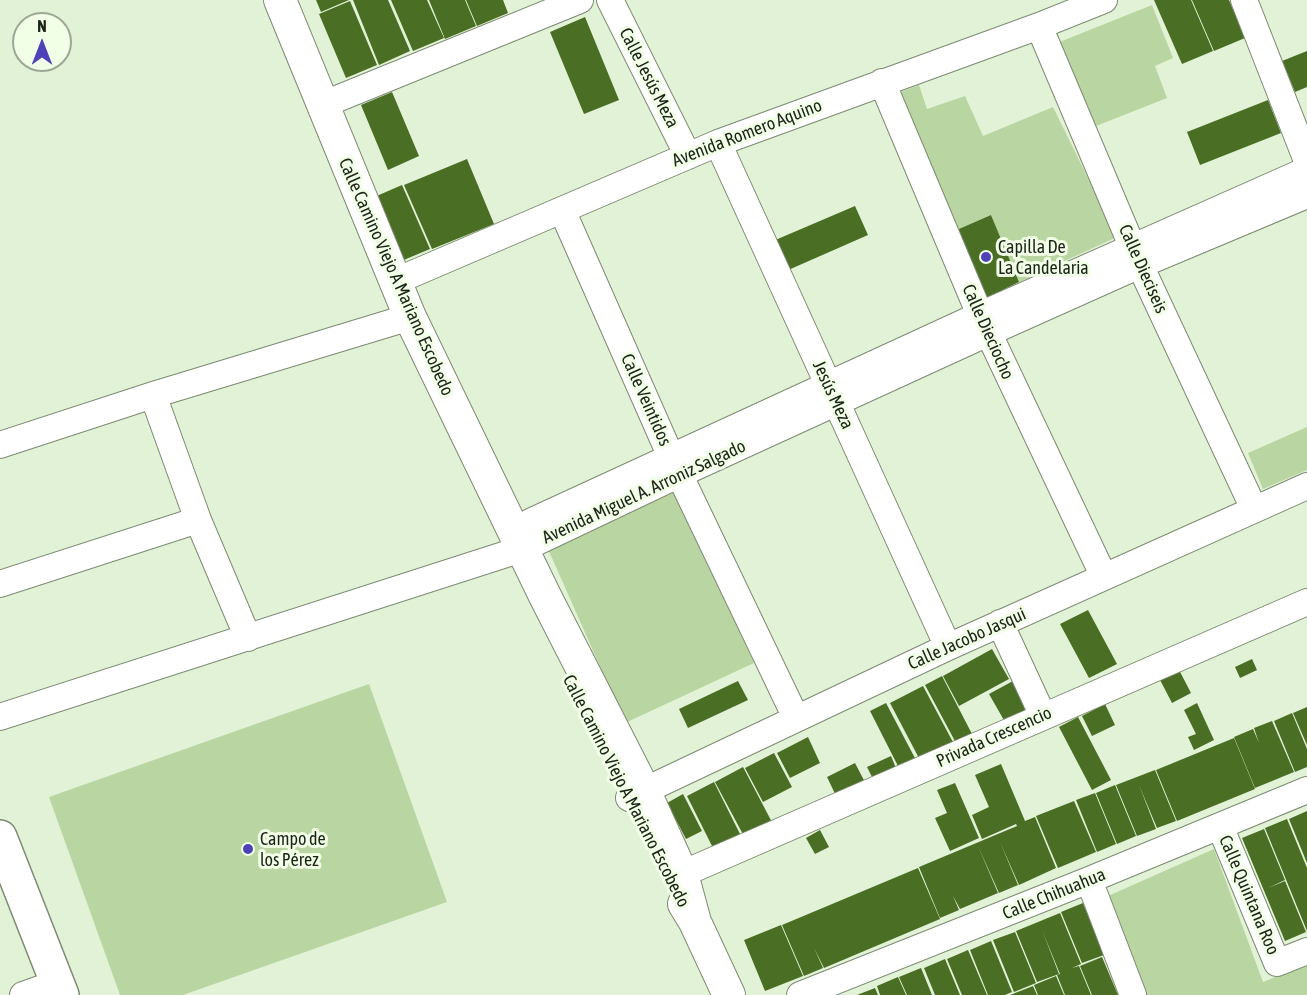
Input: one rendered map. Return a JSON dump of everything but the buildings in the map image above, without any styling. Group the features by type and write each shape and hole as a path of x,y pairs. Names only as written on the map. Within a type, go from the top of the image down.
{"main road":[{"path":"0,837 59,989"}],"street":[{"name":"Calle Camino Viejo A Mariano Escobedo","path":"280,0 410,317 522,549 513,567 519,582 682,874 695,922"},
{"path":"322,105 580,0"},
{"name":"Calle Jesús Meza","path":"610,0 688,156"},
{"name":"Avenida Romero Aquino","path":"396,281 718,143 1039,26 1104,0"},
{"path":"1244,0 1307,161"},
{"name":"Calle Dieciseis","path":"1039,26 1136,256 1254,509"},
{"name":"Calle Dieciocho","path":"882,82 984,324 1104,578"},
{"name":"Jesús Meza","path":"718,143 948,647"},
{"name":"Avenida Miguel A. Arroniz Salgado","path":"522,549 530,522 676,466 1136,256 1307,171"},
{"name":"Avenida Miguel A. Arroniz Salgado","path":"1136,256 1307,195"},
{"name":"Calle Veintidos","path":"561,210 676,466 796,718"},
{"path":"0,445 153,395 410,317"},
{"path":"153,395 198,520 248,638"},
{"name":"Calle Jacobo Jasqui","path":"637,794 948,647 1307,486"},
{"path":"0,584 198,520"},
{"path":"0,717 522,549"},
{"name":"Privada Crescencio","path":"682,874 1307,602"},
{"path":"1000,624 1043,716"},
{"name":"Calle Chihuahua","path":"800,995 1307,790"},
{"name":"Calle Camino Viejo A Mariano Escobedo","path":"637,794 669,880 695,922 729,995"},
{"name":"Calle Quintana Roo","path":"1220,826 1277,963 1307,951"},
{"path":"1089,880 1133,995"},
{"path":"23,995 59,989"}],"green space":[{"path":"1152,5 1173,58 1155,66 1167,98 1091,128 1057,43"},
{"path":"919,85 927,109 965,96 983,136 1053,107 1117,237 1019,282 991,215 952,232 898,93"},
{"path":"1307,427 1307,470 1263,489 1248,453"},
{"path":"673,489 754,663 625,723 548,549"},
{"name":"Campo de los Pérez","path":"369,684 447,902 183,995 120,995 49,797"},
{"path":"1214,849 1263,982 1307,964 1307,995 1146,995 1108,896"}],"place":[{"name":"Capilla De La Candelaria","path":"986,257"},
{"name":"Campo de los Pérez","path":"248,849"}]}
